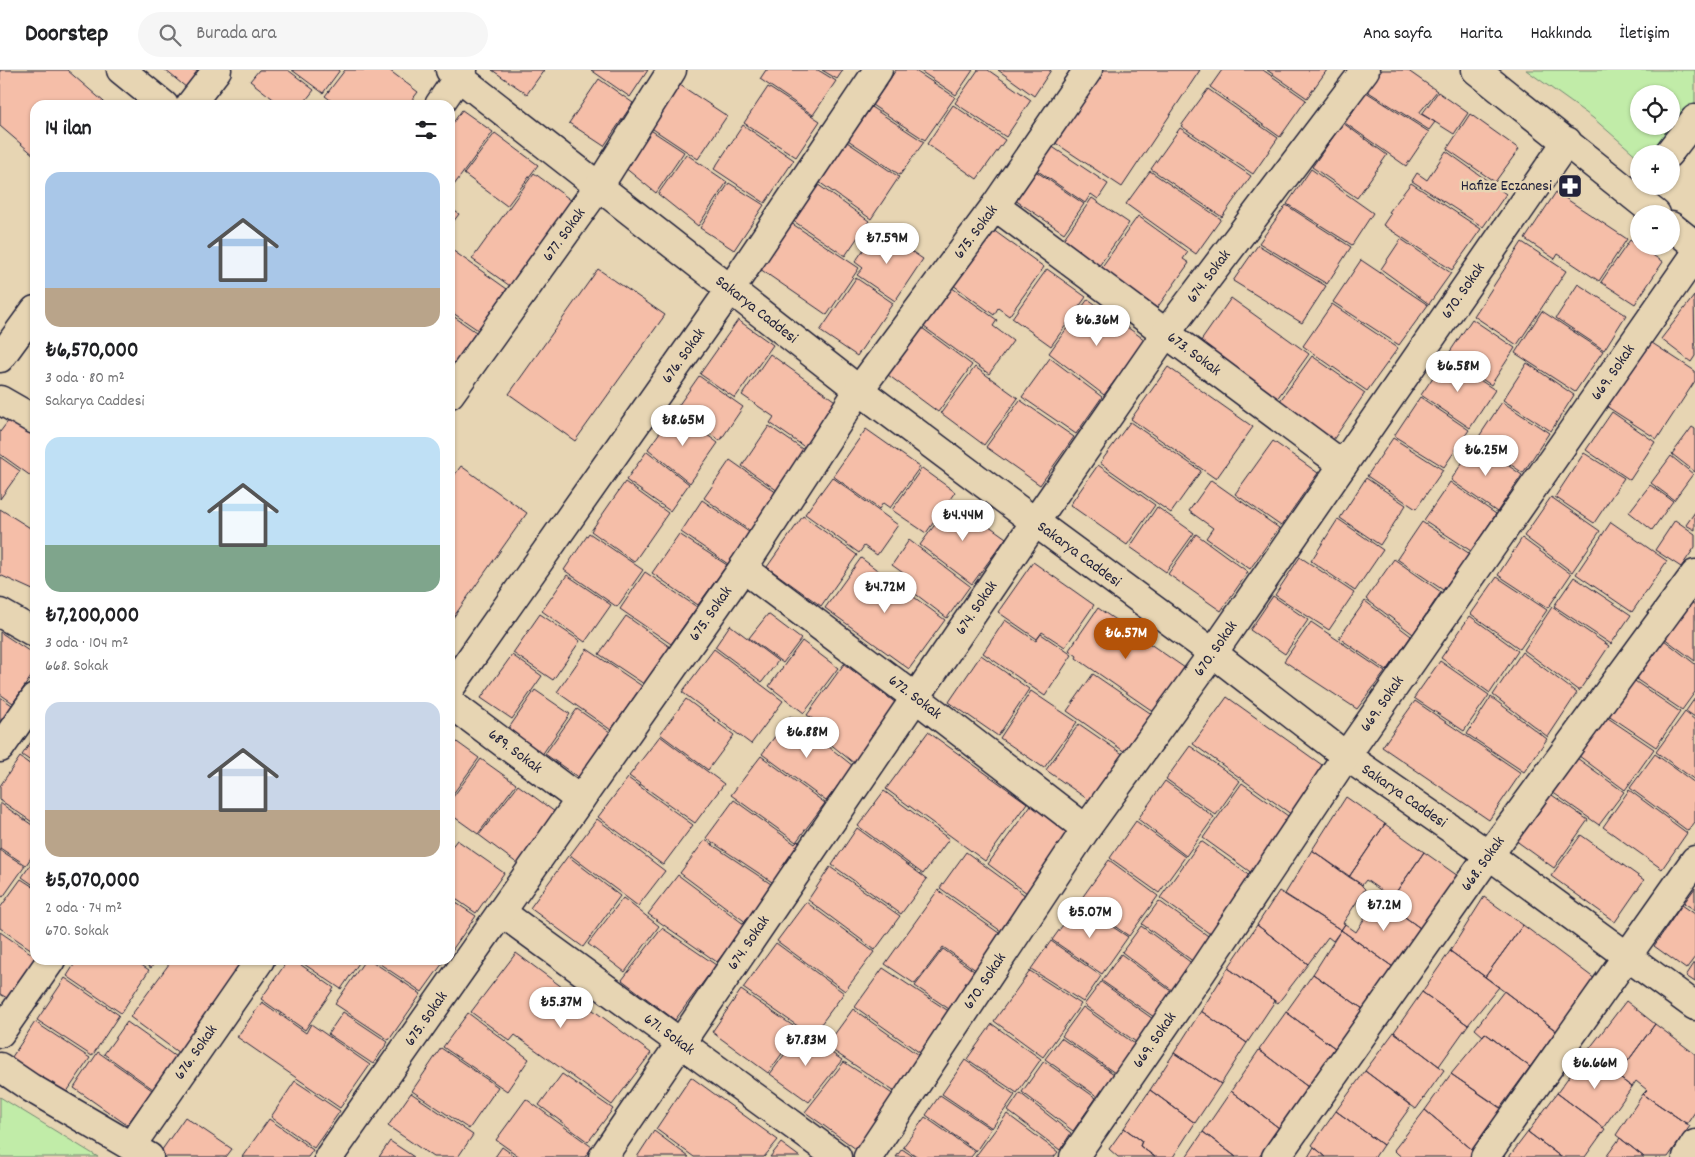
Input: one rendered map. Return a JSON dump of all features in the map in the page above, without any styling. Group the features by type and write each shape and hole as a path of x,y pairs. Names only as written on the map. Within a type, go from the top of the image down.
{"street":[{"path":"122,70 158,100"},
{"path":"194,100 217,70"},
{"name":"677. Sokak","path":"455,387 599,186 672,70"},
{"name":"676. Sokak","path":"455,681 730,290 878,70"},
{"name":"675. Sokak","path":"329,1157 743,568 859,390 995,206 1088,70"},
{"name":"674. Sokak","path":"603,1157 1035,522 1166,333 1365,70"},
{"path":"1476,70 1567,142 1630,185"},
{"path":"441,100 457,72"},
{"name":"Sakarya Caddesi","path":"457,72 730,290 859,390 1212,653 1346,756 1489,855 1695,1006"},
{"path":"1675,145 1695,119"},
{"name":"670. Sokak","path":"868,1157 1086,829 1212,653 1567,142"},
{"path":"1641,195 1649,205"},
{"name":"673. Sokak","path":"995,206 1343,465"},
{"path":"1680,233 1695,245"},
{"name":"669. Sokak","path":"1074,1157 1201,973 1346,756 1695,255"},
{"path":"0,358 30,317"},
{"path":"0,400 30,417"},
{"name":"672. Sokak","path":"743,568 1086,829"},
{"name":"668. Sokak","path":"1276,1157 1489,855 1695,574"},
{"path":"0,613 30,631"},
{"path":"0,748 30,705"},
{"name":"689. Sokak","path":"455,707 580,800"},
{"path":"1485,1157 1695,860"},
{"name":"671. Sokak","path":"501,912 837,1157"},
{"path":"0,1033 48,965"},
{"name":"676. Sokak","path":"140,1152 257,965"},
{"path":"0,1067 140,1152"},
{"path":"1687,1157 1695,1144"}],"green space":[{"path":"1526,70 1695,70 1695,136 1680,147 1680,145 1630,145 1630,150 1593,118"},
{"path":"0,1097 98,1157 0,1157"}],"building":[{"path":"0,70 67,70 102,100 30,100 30,152 0,126"},
{"path":"165,70 202,70 187,88"},
{"path":"259,70 288,70 314,90 306,100 275,100 250,81"},
{"path":"292,70 340,70 323,93"},
{"path":"345,70 389,70 418,92 412,100 330,100 325,96"},
{"path":"492,70 544,70 527,94"},
{"path":"591,70 648,70 630,97"},
{"path":"766,70 818,70 836,81 813,115 760,79"},
{"path":"822,70 843,70 837,79"},
{"path":"896,70 914,70 955,97 925,140 872,105"},
{"path":"919,70 973,70 956,95"},
{"path":"978,70 988,70 1031,100 1006,137 955,103"},
{"path":"998,70 1051,70 1034,96"},
{"path":"1102,70 1200,70 1122,187 1054,142"},
{"path":"1222,70 1263,70 1306,100 1280,137 1210,87"},
{"path":"1267,70 1327,70 1307,98"},
{"path":"1382,70 1407,70 1437,91 1419,113 1435,122 1429,130 1367,91"},
{"path":"599,79 633,103 604,146 569,123"},
{"path":"680,85 727,116 698,159 650,127"},
{"path":"768,87 820,121 796,157 744,123"},
{"path":"1208,89 1278,138 1253,174 1181,126"},
{"path":"1366,92 1429,132 1406,166 1345,123"},
{"path":"1438,92 1468,113 1454,134 1422,114"},
{"path":"953,105 1005,140 977,179 927,144"},
{"path":"871,107 924,142 900,175 848,140"},
{"path":"462,110 493,132 455,184 455,120"},
{"path":"1470,114 1519,149 1495,182 1447,149"},
{"path":"1343,123 1387,155 1357,198 1312,167"},
{"path":"743,125 794,160 765,203 714,169"},
{"path":"1180,128 1251,176 1222,217 1151,169"},
{"path":"649,129 684,152 656,193 624,167"},
{"path":"495,133 538,165 507,206 464,174"},
{"path":"847,142 899,177 871,219 819,182"},
{"path":"1051,146 1108,184 1098,199 1091,194 1085,203 1035,169"},
{"path":"1446,151 1506,194 1483,227 1412,181 1417,173 1427,180"},
{"path":"686,154 727,182 698,226 658,194"},
{"path":"1311,169 1373,213 1352,245 1287,204"},
{"path":"1034,170 1084,204 1064,233 1015,200"},
{"path":"1150,171 1221,219 1196,254 1126,204"},
{"path":"534,173 572,201 510,286 472,259"},
{"path":"729,183 764,205 734,250 700,228"},
{"path":"1411,183 1481,229 1452,270 1383,225 1391,213 1389,212"},
{"path":"817,184 869,221 845,256 792,220"},
{"path":"1556,192 1627,239 1599,281 1558,254 1555,259 1525,239"},
{"path":"1092,198 1129,223 1099,266 1062,241"},
{"path":"1286,205 1351,247 1327,284 1259,243"},
{"path":"455,211 459,214 455,219"},
{"path":"1138,216 1188,252 1183,259 1189,263 1157,308 1101,268"},
{"path":"791,223 859,268 827,315 760,269"},
{"path":"989,227 1044,267 1009,316 998,308 994,315 949,282"},
{"path":"878,229 923,259 895,301 857,275 863,268 855,262"},
{"path":"1401,239 1451,273 1429,304 1381,269"},
{"path":"1630,240 1630,255 1652,255 1663,262 1635,304 1601,282"},
{"path":"1522,242 1566,271 1517,345 1474,316"},
{"path":"1258,245 1326,286 1302,323 1233,281"},
{"path":"455,252 507,289 478,330 455,314"},
{"path":"1361,260 1428,305 1399,345 1333,302"},
{"path":"598,269 665,315 575,441 509,394"},
{"path":"1047,269 1086,297 1051,346 1012,318"},
{"path":"856,278 893,303 857,356 820,331"},
{"path":"1578,284 1626,315 1604,350 1556,318"},
{"path":"948,285 997,320 993,326 1013,341 989,374 920,324"},
{"path":"1694,296 1695,356 1691,362 1661,339"},
{"path":"1231,298 1309,354 1274,403 1196,348"},
{"path":"1088,299 1145,340 1104,395 1049,353"},
{"path":"1332,304 1398,348 1367,391 1303,346"},
{"path":"1542,311 1603,351 1575,392 1515,353"},
{"path":"455,317 476,332 455,363"},
{"path":"1472,319 1515,348 1491,385 1447,356"},
{"path":"738,320 773,345 735,398 700,374"},
{"path":"918,325 972,365 938,412 884,372"},
{"path":"1649,341 1695,371 1695,381 1657,439 1606,406"},
{"path":"770,354 838,403 806,448 770,423 774,417 742,395"},
{"path":"1312,356 1365,393 1331,443 1277,405"},
{"path":"1050,358 1102,397 1076,434 1022,397"},
{"path":"1446,358 1495,390 1470,428 1421,395"},
{"path":"1527,363 1574,395 1551,431 1503,400"},
{"path":"975,367 1018,398 984,445 941,413"},
{"path":"1168,367 1253,427 1216,479 1131,419"},
{"path":"699,376 743,407 720,441 676,409"},
{"path":"1420,397 1469,430 1444,467 1394,436"},
{"path":"1020,400 1074,437 1040,485 986,447"},
{"path":"1502,402 1549,433 1523,473 1476,441"},
{"path":"675,411 718,443 690,483 648,449"},
{"path":"1612,412 1655,442 1630,480 1586,450"},
{"path":"12,416 30,429 30,475 0,454 0,432"},
{"path":"1130,422 1201,471 1171,513 1100,463"},
{"path":"769,426 805,451 778,491 742,466"},
{"path":"1692,427 1695,429 1695,472 1672,454"},
{"path":"866,429 920,467 890,508 883,503 879,509 833,476"},
{"path":"1393,438 1443,470 1416,509 1367,476"},
{"path":"1273,441 1318,473 1281,526 1235,494"},
{"path":"1475,443 1522,475 1497,512 1451,480"},
{"path":"647,451 689,484 670,511 626,480"},
{"path":"1584,453 1624,478 1594,523 1555,497"},
{"path":"1671,456 1693,474 1674,500 1651,483"},
{"path":"0,457 20,471 0,499"},
{"path":"730,460 777,493 750,531 704,498"},
{"path":"1098,465 1155,505 1127,545 1070,505"},
{"path":"461,466 527,513 455,615 455,474"},
{"path":"922,468 955,492 926,533 892,510"},
{"path":"832,477 898,525 877,555 864,546 859,553 805,514"},
{"path":"1366,478 1406,505 1380,545 1340,518"},
{"path":"1211,480 1279,528 1250,569 1206,538 1213,528 1189,511"},
{"path":"625,482 668,513 634,562 591,531"},
{"path":"1450,482 1496,514 1471,551 1424,520"},
{"path":"1650,485 1673,501 1652,530 1629,512"},
{"path":"1551,497 1600,531 1572,572 1524,536"},
{"path":"702,500 749,532 728,564 681,532"},
{"path":"953,500 1006,538 972,584 920,545"},
{"path":"1157,507 1194,533 1166,572 1130,547"},
{"path":"0,509 30,528 30,589 0,575"},
{"path":"1695,512 1695,530 1686,525"},
{"path":"803,516 857,555 821,606 767,567"},
{"path":"1338,519 1383,550 1355,591 1311,561"},
{"path":"1675,520 1695,534 1695,547 1681,567 1655,550"},
{"path":"1422,522 1470,554 1443,590 1397,559"},
{"path":"1611,522 1667,561 1632,612 1576,574"},
{"path":"589,533 643,570 617,607 564,570"},
{"path":"679,534 727,565 698,605 652,573"},
{"path":"1196,534 1248,572 1221,611 1168,574"},
{"path":"1522,538 1571,574 1548,608 1498,575"},
{"path":"909,540 970,586 947,618 905,586 910,578 892,565"},
{"path":"1300,557 1354,593 1329,630 1275,595"},
{"path":"861,558 945,620 909,669 825,608"},
{"path":"1394,559 1441,592 1413,634 1366,599"},
{"path":"1033,562 1094,605 1065,647 1042,632 1037,639 998,612"},
{"path":"645,572 697,607 671,644 620,609"},
{"path":"567,575 611,605 585,642 542,611"},
{"path":"1497,577 1547,610 1520,649 1471,614"},
{"path":"1574,577 1631,615 1611,644 1554,606"},
{"path":"1273,596 1308,620 1285,654 1250,630"},
{"path":"1683,596 1695,605 1695,661 1656,632"},
{"path":"1365,601 1411,636 1387,671 1339,638"},
{"path":"1552,607 1609,646 1579,691 1524,650"},
{"path":"1098,608 1185,668 1154,712 1076,658 1077,656 1069,650"},
{"path":"540,614 580,641 553,680 513,653"},
{"path":"768,614 801,639 783,663 749,638"},
{"path":"626,616 670,647 644,684 599,654"},
{"path":"1470,616 1518,651 1490,693 1441,658"},
{"path":"1005,620 1036,641 1041,634 1072,655 1045,696 983,653"},
{"path":"1311,622 1385,672 1357,709 1284,661"},
{"path":"730,625 778,661 762,682 715,647"},
{"path":"0,632 30,652 30,678 13,703 0,694"},
{"path":"1655,633 1695,664 1695,692 1682,710 1627,673"},
{"path":"802,641 838,668 804,713 769,686"},
{"path":"587,649 642,686 611,730 557,692"},
{"path":"714,649 783,701 751,744 682,692"},
{"path":"1522,652 1577,693 1548,737 1493,695"},
{"path":"512,655 542,676 512,719 481,698"},
{"path":"981,655 1029,689 998,736 949,702"},
{"path":"1440,661 1489,695 1464,731 1414,698"},
{"path":"844,664 900,706 855,764 812,729 817,722 807,715"},
{"path":"1093,674 1153,715 1125,752 1067,711"},
{"path":"1626,675 1680,712 1656,747 1601,710"},
{"path":"535,690 570,714 537,762 502,738"},
{"path":"1031,691 1077,722 1044,768 1000,738"},
{"path":"0,697 12,705 0,723"},
{"path":"1227,697 1329,770 1295,817 1193,744"},
{"path":"1491,697 1547,739 1524,772 1467,734"},
{"path":"1695,698 1695,717 1686,711"},
{"path":"686,699 734,735 708,770 660,734"},
{"path":"1415,701 1521,773 1489,820 1382,747"},
{"path":"577,709 610,732 579,778 545,754"},
{"path":"1599,712 1654,749 1625,790 1571,750"},
{"path":"1685,712 1695,720 1695,780 1656,752"},
{"path":"790,716 853,766 826,801 762,754"},
{"path":"1079,724 1124,755 1090,801 1046,770"},
{"path":"928,732 1027,803 985,861 886,789"},
{"path":"660,736 724,784 695,823 629,776"},
{"path":"455,741 479,758 455,791"},
{"path":"30,743 30,761 22,755"},
{"path":"1190,746 1240,781 1216,815 1166,779"},
{"path":"1570,753 1624,792 1599,825 1545,787"},
{"path":"1655,754 1695,783 1695,822 1688,831 1630,788"},
{"path":"761,756 825,803 796,842 731,795"},
{"path":"20,757 30,764 30,821 0,800 0,786"},
{"path":"481,759 516,784 478,834 455,818 455,794"},
{"path":"628,778 693,825 663,865 598,817"},
{"path":"1165,781 1214,817 1186,856 1138,819"},
{"path":"1242,783 1295,821 1256,876 1203,838"},
{"path":"518,785 555,812 518,864 479,835"},
{"path":"1629,790 1687,833 1662,869 1603,827"},
{"path":"884,791 949,839 923,874 858,826"},
{"path":"1549,793 1588,820 1554,868 1515,840"},
{"path":"1346,797 1385,824 1349,877 1312,850"},
{"path":"734,800 795,844 798,841 804,846 775,884 706,838"},
{"path":"0,803 30,824 30,859 26,865 0,848"},
{"path":"1031,805 1078,839 1035,899 988,864"},
{"path":"597,819 665,871 638,906 570,855"},
{"path":"1136,821 1185,857 1159,893 1110,858"},
{"path":"1385,824 1424,852 1392,898 1366,880 1362,885 1349,877"},
{"path":"857,828 927,879 901,914 832,865"},
{"path":"1581,835 1644,880 1615,922 1551,876"},
{"path":"457,840 504,873 476,913 455,898 455,843"},
{"path":"705,840 774,886 747,923 680,873"},
{"path":"1201,841 1254,879 1213,936 1160,898"},
{"path":"0,850 25,866 3,897 0,895"},
{"path":"1312,850 1365,889 1343,923 1345,924 1341,930 1285,894"},
{"path":"966,852 1033,901 1008,936 940,888"},
{"path":"1424,852 1458,876 1420,928 1383,901 1388,895 1392,898"},
{"path":"568,856 620,896 583,947 530,908"},
{"path":"1109,860 1158,896 1129,936 1079,902"},
{"path":"30,865 30,883 22,877"},
{"path":"830,867 900,916 875,950 808,900"},
{"path":"678,875 745,925 717,962 648,914"},
{"path":"21,879 30,885 30,949 0,928 0,908"},
{"path":"1695,888 1695,910 1684,903"},
{"path":"938,890 1006,938 980,973 943,947 915,984 885,964"},
{"path":"1279,891 1341,930 1333,941 1328,937 1308,964 1257,925"},
{"path":"1379,896 1420,928 1393,967 1341,930 1345,924 1356,932"},
{"path":"1484,897 1523,925 1485,977 1450,951"},
{"path":"623,898 659,926 625,972 588,944"},
{"path":"1159,901 1211,938 1194,962 1142,924"},
{"path":"455,902 476,916 455,946"},
{"path":"806,902 874,952 845,991 777,941"},
{"path":"1078,904 1128,937 1102,974 1052,940"},
{"path":"1682,905 1695,914 1695,957 1686,969 1654,946"},
{"path":"1257,925 1308,964 1278,1003 1228,968"},
{"path":"1523,925 1595,979 1558,1032 1485,977"},
{"path":"1141,926 1193,964 1173,991 1122,952"},
{"path":"662,928 716,965 675,1020 622,980"},
{"path":"1341,930 1393,967 1363,1009 1313,974"},
{"path":"0,932 30,953 30,965 32,965 9,999 0,994"},
{"path":"1051,941 1101,976 1083,1002 1031,969"},
{"path":"776,943 844,993 812,1036 743,988"},
{"path":"943,949 981,976 955,1013 915,986"},
{"path":"1450,951 1499,987 1468,1025 1422,992"},
{"path":"516,953 651,1053 612,1105 515,1035 510,1041 471,1012"},
{"path":"1121,954 1172,992 1154,1017 1102,981"},
{"path":"1695,962 1695,982 1686,976"},
{"path":"74,965 142,965 149,970 121,1013 67,976"},
{"path":"168,965 242,965 179,1053 130,1017"},
{"path":"285,965 301,965 334,988 305,1030 261,999"},
{"path":"305,965 358,965 341,989"},
{"path":"362,965 378,965 421,994 389,1040 335,1004"},
{"path":"382,965 441,965 422,992"},
{"path":"883,968 953,1014 923,1055 855,1007"},
{"path":"1228,968 1275,1001 1247,1043 1201,1011"},
{"path":"1030,971 1081,1004 1043,1057 994,1021"},
{"path":"1313,974 1363,1009 1335,1048 1286,1012"},
{"path":"65,978 119,1015 92,1056 37,1020"},
{"path":"1101,982 1153,1019 1136,1042 1084,1005"},
{"path":"741,990 799,1030 768,1073 712,1032"},
{"path":"1504,991 1556,1031 1530,1067 1485,1033 1483,1036 1475,1029"},
{"path":"1422,992 1468,1025 1439,1066 1394,1032"},
{"path":"1626,1001 1655,1024 1617,1076 1586,1053"},
{"path":"262,1002 306,1033 311,1024 370,1065 340,1108 237,1037"},
{"path":"1083,1007 1135,1044 1115,1073 1062,1036"},
{"path":"853,1009 921,1057 895,1092 826,1046"},
{"path":"1201,1011 1247,1043 1221,1084 1174,1053"},
{"path":"343,1012 388,1042 373,1064 328,1034"},
{"path":"1286,1012 1335,1048 1308,1087 1259,1050"},
{"path":"468,1013 529,1059 507,1091 443,1047"},
{"path":"35,1022 90,1058 62,1099 8,1063"},
{"path":"127,1022 176,1057 153,1089 104,1054"},
{"path":"992,1024 1041,1059 1017,1093 967,1059"},
{"path":"1655,1024 1695,1054 1695,1112 1687,1124 1643,1094 1647,1090 1636,1081 1632,1087 1617,1076"},
{"path":"801,1032 842,1060 809,1102 770,1074"},
{"path":"1394,1032 1444,1070 1416,1109 1365,1071"},
{"path":"1485,1033 1530,1067 1500,1108 1451,1074"},
{"path":"1061,1038 1114,1074 1098,1097 1045,1059"},
{"path":"441,1048 498,1087 469,1129 412,1091"},
{"path":"1259,1050 1308,1087 1279,1128 1231,1091"},
{"path":"98,1052 152,1090 127,1125 74,1088"},
{"path":"1174,1053 1221,1084 1195,1123 1150,1090"},
{"path":"1586,1053 1632,1087 1603,1128 1557,1093"},
{"path":"965,1060 1015,1095 992,1128 942,1094"},
{"path":"1044,1061 1096,1098 1073,1131 1022,1092"},
{"path":"844,1062 894,1095 856,1149 805,1112"},
{"path":"1365,1071 1411,1106 1383,1145 1336,1111"},
{"path":"562,1074 613,1109 588,1142 539,1105"},
{"path":"1451,1074 1504,1110 1475,1152 1425,1110"},
{"path":"691,1077 778,1140 764,1157 694,1157 656,1129"},
{"path":"295,1081 340,1111 314,1148 271,1117"},
{"path":"1150,1090 1195,1123 1173,1157 1155,1157 1140,1146 1142,1141 1124,1128"},
{"path":"1231,1091 1279,1128 1259,1157 1236,1157 1203,1132"},
{"path":"411,1093 473,1135 458,1157 433,1157 388,1126"},
{"path":"1020,1093 1071,1133 1060,1150 1008,1111"},
{"path":"1557,1093 1605,1129 1585,1157 1561,1157 1528,1132"},
{"path":"1643,1094 1690,1126 1668,1157 1644,1157 1616,1135"},
{"path":"940,1095 991,1129 976,1151 926,1115"},
{"path":"526,1099 592,1147 585,1157 520,1157 496,1140"},
{"path":"1425,1110 1475,1152 1471,1157 1402,1157 1394,1150"},
{"path":"1336,1111 1383,1145 1375,1157 1326,1157 1312,1145"},
{"path":"1007,1114 1058,1152 1054,1157 975,1157"},
{"path":"185,1117 232,1149 226,1157 163,1157 159,1154"},
{"path":"925,1117 975,1152 971,1157 918,1157 903,1147"},
{"path":"269,1119 313,1150 308,1157 242,1157"},
{"path":"1124,1128 1142,1141 1140,1146 1155,1157 1118,1157 1109,1149"},
{"path":"654,1131 689,1157 637,1157"},
{"path":"1203,1132 1236,1157 1186,1157"},
{"path":"1528,1132 1561,1157 1509,1157"},
{"path":"1620,1138 1644,1157 1606,1157"},
{"path":"390,1141 414,1157 379,1157"},
{"path":"781,1143 800,1157 770,1157"},
{"path":"502,1147 516,1157 495,1157"},
{"path":"1314,1147 1326,1157 1308,1157"},
{"path":"902,1149 914,1157 896,1157"}],"place":[{"name":"Hafize Eczanesi","path":"1570,186"}]}
